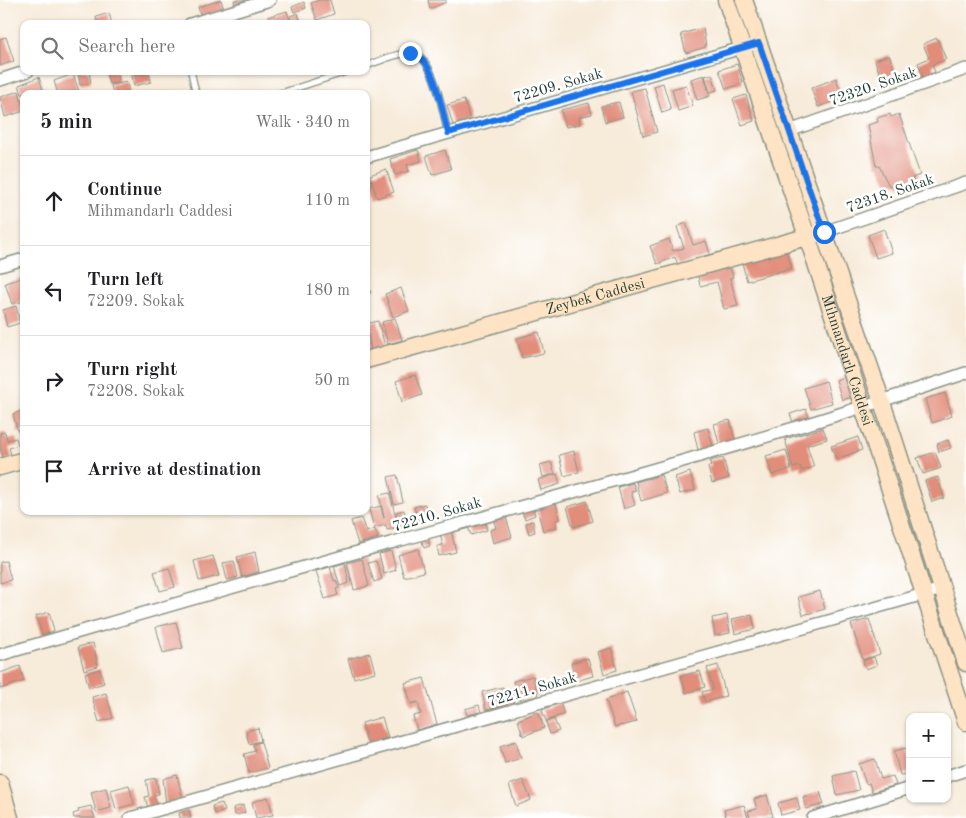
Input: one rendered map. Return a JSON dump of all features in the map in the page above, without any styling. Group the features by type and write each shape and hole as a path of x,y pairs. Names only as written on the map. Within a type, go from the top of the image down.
{"street":[{"path":"203,20 270,0"},
{"name":"Mihmandarlı Caddesi","path":"726,0 864,407 966,722"},
{"name":"Mihmandarlı Caddesi","path":"744,0 882,402 966,663"},
{"name":"72209. Sokak","path":"370,156 759,43"},
{"name":"72320. Sokak","path":"789,131 966,69"},
{"path":"0,80 20,74"},
{"name":"72318. Sokak","path":"824,232 966,183"},
{"name":"Zeybek Caddesi","path":"370,359 824,232"},
{"path":"0,266 20,260"},
{"name":"72210. Sokak","path":"0,655 308,566 656,469 882,402 966,374"},
{"path":"0,467 20,461"},
{"name":"72211. Sokak","path":"130,818 942,589"},
{"path":"951,775 966,770"},
{"path":"0,783 10,818"},
{"path":"814,818 906,789"}],"lane":[{"path":"370,65 402,54 416,54 421,57 430,68 448,133"},
{"path":"192,75 195,90"},
{"path":"290,90 337,75"}],"building":[{"path":"221,0 224,10 201,17 198,7"},
{"path":"234,0 257,0 236,7"},
{"path":"319,0 330,0 334,14 317,20 311,3"},
{"path":"428,0 446,0 446,2 430,9"},
{"path":"304,2 306,8 294,12 292,7"},
{"path":"287,11 290,20 268,20 267,17"},
{"path":"109,13 111,20 97,20 96,17"},
{"path":"298,13 300,20 292,20 290,16"},
{"path":"703,28 706,47 686,53 681,34"},
{"path":"6,37 14,61 0,66 0,39"},
{"path":"937,38 946,59 932,65 935,72 923,77 918,63 929,58 923,44"},
{"path":"889,55 896,73 881,78 875,60"},
{"path":"737,64 743,83 726,89 719,70"},
{"path":"712,74 717,90 710,92 705,76"},
{"path":"73,75 79,90 57,90 54,81"},
{"path":"79,75 90,75 91,83 80,85"},
{"path":"107,75 118,75 119,82 109,84"},
{"path":"132,75 150,75 151,82 134,86"},
{"path":"704,75 710,96 697,100 691,79"},
{"path":"39,77 43,90 21,90 19,85"},
{"path":"836,78 843,98 818,107 811,88"},
{"path":"127,82 128,90 112,90 111,85"},
{"path":"663,83 671,110 662,113 654,86"},
{"path":"686,85 693,106 678,111 672,89"},
{"path":"645,88 657,132 643,136 631,91"},
{"path":"19,91 20,112 5,117 0,97"},
{"path":"746,95 754,121 742,125 733,99"},
{"path":"464,100 470,120 453,125 447,105"},
{"path":"619,102 623,117 605,122 601,106"},
{"path":"589,103 592,114 579,117 580,124 566,127 561,110"},
{"path":"890,114 891,117 899,114 920,175 912,178 914,182 899,187 898,183 889,186 879,166 876,166 868,125 878,122 877,118"},
{"path":"418,150 421,161 407,165 409,171 395,175 390,159"},
{"path":"445,150 451,169 432,175 426,156"},
{"path":"386,169 394,192 377,198 370,175"},
{"path":"686,223 693,245 706,241 710,254 678,265 675,257 657,264 650,246 669,239 673,251 684,248 677,227"},
{"path":"884,229 892,253 876,258 868,235"},
{"path":"786,249 792,268 747,281 742,263"},
{"path":"730,267 733,277 730,278 738,306 724,309 717,282 700,286 698,276"},
{"path":"20,278 20,302 12,304 5,283"},
{"path":"401,288 409,311 393,317 385,294"},
{"path":"16,306 20,323 7,327 3,310"},
{"path":"395,318 402,340 388,344 382,322"},
{"path":"378,321 385,346 371,350 370,323"},
{"path":"539,332 544,353 522,358 517,338"},
{"path":"415,375 422,395 402,402 396,381"},
{"path":"847,376 853,397 842,400 836,380"},
{"path":"826,381 832,403 811,409 804,388"},
{"path":"945,393 952,416 932,423 925,399"},
{"path":"806,409 809,417 793,422 790,414"},
{"path":"20,411 20,432 18,432 13,414"},
{"path":"730,420 735,440 719,444 714,424"},
{"path":"708,428 713,446 698,450 694,432"},
{"path":"823,428 827,439 807,445 814,467 802,471 800,466 793,468 785,439"},
{"path":"5,432 7,440 16,438 18,445 9,448 12,458 4,460 0,448 0,433"},
{"path":"858,437 862,450 836,459 831,446"},
{"path":"948,440 951,448 939,452 937,444"},
{"path":"786,450 791,469 772,475 766,456"},
{"path":"574,451 579,472 564,476 559,455"},
{"path":"935,452 941,468 923,474 917,458"},
{"path":"723,458 729,478 712,483 708,467 711,466 710,461"},
{"path":"551,462 555,474 543,477 540,465"},
{"path":"690,472 695,490 680,494 675,477"},
{"path":"557,474 560,484 541,490 538,480"},
{"path":"397,475 403,502 394,504 388,477"},
{"path":"661,475 667,493 641,501 636,482"},
{"path":"938,477 944,498 932,502 925,481"},
{"path":"633,483 636,491 631,492 635,505 624,509 618,487"},
{"path":"390,493 398,527 387,530 386,525 374,528 370,509 381,506 384,518 379,495"},
{"path":"587,501 593,521 573,527 567,507"},
{"path":"556,503 560,519 556,520 557,527 543,531 537,508"},
{"path":"425,504 429,520 419,523 414,507"},
{"path":"533,508 535,515 525,519 522,512"},
{"path":"404,510 409,526 400,529 396,512"},
{"path":"506,517 512,537 493,543 490,530 496,528 494,521"},
{"path":"361,518 366,532 375,529 378,538 358,544 351,521"},
{"path":"533,521 535,532 529,534 526,523"},
{"path":"485,522 487,530 471,535 468,527"},
{"path":"451,531 456,552 439,556 437,546 443,545 440,534"},
{"path":"428,539 430,546 424,548 422,541"},
{"path":"418,549 424,572 404,577 398,555"},
{"path":"391,551 396,570 384,574 379,554"},
{"path":"255,552 259,572 242,577 237,557"},
{"path":"213,556 219,576 199,581 194,561"},
{"path":"362,559 369,586 354,590 347,563"},
{"path":"6,561 11,580 0,583 0,562"},
{"path":"234,561 238,577 227,580 223,563"},
{"path":"376,561 382,579 374,582 368,563"},
{"path":"345,563 349,583 340,586 334,566"},
{"path":"330,567 334,581 336,580 339,588 336,589 338,595 325,599 316,571"},
{"path":"169,568 175,587 160,591 154,572"},
{"path":"820,591 825,609 803,615 798,597"},
{"path":"49,612 54,631 42,635 36,616"},
{"path":"727,615 730,633 715,636 712,618"},
{"path":"752,615 755,629 735,634 732,619"},
{"path":"869,619 880,654 863,660 851,624"},
{"path":"176,622 183,648 163,653 156,627"},
{"path":"93,643 98,666 84,670 78,647"},
{"path":"611,648 617,670 604,674 598,652"},
{"path":"370,653 375,672 354,678 348,659"},
{"path":"874,657 877,665 866,669 863,661"},
{"path":"588,658 593,676 576,681 571,663"},
{"path":"718,665 726,696 705,702 702,692 713,689 707,668"},
{"path":"20,666 24,681 0,689 0,673"},
{"path":"100,669 104,683 89,688 85,673"},
{"path":"700,671 705,687 686,693 681,676"},
{"path":"533,676 538,696 518,700 513,681"},
{"path":"424,678 437,724 417,730 413,716 421,714 418,702 411,704 405,683"},
{"path":"503,687 504,690 511,689 514,704 486,710 482,692"},
{"path":"627,692 637,722 615,727 606,700"},
{"path":"106,693 113,718 99,722 92,697"},
{"path":"560,703 564,714 546,721 542,710"},
{"path":"479,705 481,712 467,715 465,709"},
{"path":"538,712 544,728 523,736 518,720"},
{"path":"382,717 388,738 367,743 362,723"},
{"path":"554,719 559,731 550,734 546,722"},
{"path":"258,728 261,741 249,744 246,731"},
{"path":"516,741 521,758 505,763 500,746"},
{"path":"261,742 268,768 249,773 244,754 255,751 253,744"},
{"path":"906,748 906,774 900,775 894,751"},
{"path":"875,759 881,779 893,776 896,785 872,792 869,783 866,784 859,764"},
{"path":"854,771 859,790 837,795 833,776"},
{"path":"177,775 183,799 166,804 163,779"},
{"path":"156,778 159,794 154,795 157,805 148,808 145,797 149,796 146,780"},
{"path":"523,780 531,800 516,806 509,785"},
{"path":"129,785 134,804 116,809 111,790"},
{"path":"106,788 111,808 96,812 91,792"},
{"path":"820,792 824,804 806,809 803,797"},
{"path":"767,795 773,817 750,818 748,811 757,809 754,799"},
{"path":"268,797 273,815 256,818 252,802"},
{"path":"797,798 800,810 781,815 778,803"},
{"path":"222,803 225,811 215,814 212,806"},
{"path":"243,805 245,813 235,815 233,808"},
{"path":"744,805 748,818 726,818 724,810"},
{"path":"91,806 95,818 74,818 73,814 79,812 78,809"},
{"path":"189,810 191,818 180,818 179,813"}],"route":[{"path":"410,53 421,57 430,68 448,133 759,43 824,232"}]}
